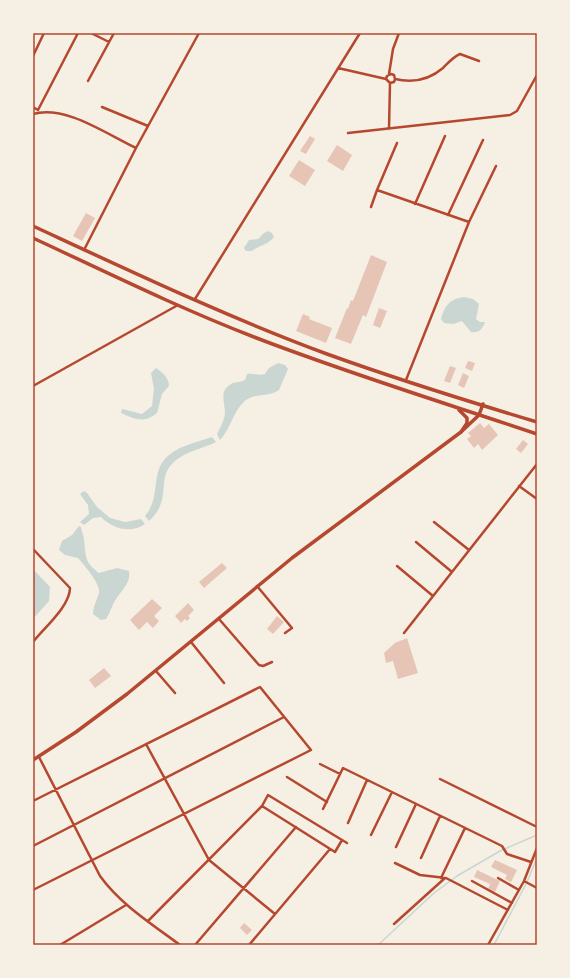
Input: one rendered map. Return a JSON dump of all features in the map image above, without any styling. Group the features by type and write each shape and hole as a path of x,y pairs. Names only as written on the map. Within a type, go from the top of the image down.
{"main road":[{"path":"33,226 84,250 268,330 366,368 537,422"},
{"path":"33,238 179,305 254,336 363,377 537,434"},
{"path":"363,377 366,368"},
{"path":"33,760 76,732 156,671 257,586 462,432 479,415 482,404"},
{"path":"455,408 467,418 467,423 462,432"}],"street":[{"path":"33,56 44,33"},
{"path":"33,107 38,110 78,33"},
{"path":"91,33 109,42"},
{"path":"88,81 114,33"},
{"path":"84,250 136,148 199,33"},
{"path":"195,299 360,33"},
{"path":"386,79 389,74 392,49 399,33"},
{"path":"389,74 394,75 395,79 408,82 428,77 439,71 450,60 460,54 479,60"},
{"path":"338,68 386,79 390,83 389,129"},
{"path":"348,133 510,115 517,111 537,74"},
{"path":"390,83 393,83 395,79"},
{"path":"102,107 148,126"},
{"path":"33,114 48,111 68,115 136,148"},
{"path":"415,204 445,136"},
{"path":"448,215 483,140"},
{"path":"371,207 397,143"},
{"path":"406,380 469,222 496,166"},
{"path":"377,190 469,222"},
{"path":"33,386 179,305"},
{"path":"404,633 537,464"},
{"path":"519,486 537,499"},
{"path":"434,522 469,550"},
{"path":"416,542 452,572"},
{"path":"33,549 70,588 70,596 33,642"},
{"path":"398,566 433,596"},
{"path":"257,586 292,628 286,633"},
{"path":"219,619 259,665 263,666 272,662"},
{"path":"191,642 224,683"},
{"path":"156,671 175,693"},
{"path":"33,801 260,687 311,750 33,890"},
{"path":"33,846 165,779 284,716"},
{"path":"146,744 209,860 275,914"},
{"path":"39,757 92,861 104,881 126,905 180,945"},
{"path":"320,764 340,774"},
{"path":"323,809 343,768 502,846 507,854 531,862"},
{"path":"287,777 327,802"},
{"path":"440,779 537,827"},
{"path":"348,823 367,780"},
{"path":"371,835 392,792"},
{"path":"148,921 262,806 266,796 271,795 347,843"},
{"path":"396,847 416,804"},
{"path":"262,806 335,852 342,840"},
{"path":"421,858 440,816"},
{"path":"195,945 296,828"},
{"path":"441,878 465,828"},
{"path":"488,945 524,881 537,848"},
{"path":"249,945 330,849"},
{"path":"395,864 420,874 446,878 508,910"},
{"path":"394,924 446,878"},
{"path":"498,878 519,890"},
{"path":"472,881 512,903"},
{"path":"524,881 537,888"},
{"path":"60,945 126,905"}],"shaded area":[{"path":"268,231 272,233 274,237 272,240 252,251 246,251 244,248 249,240 258,239"},
{"path":"464,297 473,299 479,304 476,319 480,322 485,322 481,329 476,332 471,332 462,321 453,324 444,323 441,319 446,306 455,299"},
{"path":"278,363 285,365 288,369 279,390 271,394 254,396 246,400 238,409 227,431 220,440 217,434 225,414 223,396 225,389 233,383 245,380 247,374 265,374 269,368"},
{"path":"156,368 163,373 169,383 169,386 162,394 157,413 147,418 135,419 121,413 122,409 142,414 152,406 154,389 151,373"},
{"path":"212,437 216,442 186,454 171,465 165,478 160,506 149,521 145,516 153,501 157,476 163,461 179,449"},
{"path":"84,491 97,507 110,518 125,522 141,519 145,524 134,529 122,529 111,525 101,517 93,518 84,525 80,522 89,514 88,505 80,494"},
{"path":"79,526 81,527 84,536 88,562 94,569 99,573 117,568 129,571 129,579 126,586 115,601 106,619 101,620 93,614 99,589 92,575 78,558 65,555 59,550 62,541 72,535"},
{"path":"33,569 50,587 49,601 33,619"}],"building":[{"path":"310,136 315,139 306,154 300,151"},
{"path":"337,145 352,155 343,171 327,161"},
{"path":"299,160 315,170 305,186 289,176"},
{"path":"86,213 95,218 82,241 73,236"},
{"path":"371,255 387,262 366,317 363,315 351,344 335,338 347,308 348,309 351,300 353,301"},
{"path":"379,308 387,311 380,328 373,325"},
{"path":"303,314 310,317 309,319 332,328 326,343 296,331"},
{"path":"468,361 475,363 472,371 465,368"},
{"path":"450,366 456,368 450,383 444,381"},
{"path":"463,373 469,376 464,388 458,385"},
{"path":"480,423 484,428 489,424 498,435 482,450 478,444 474,448 467,439 471,436 468,433"},
{"path":"523,440 528,444 521,453 516,449"},
{"path":"222,563 227,568 204,588 199,582"},
{"path":"152,599 162,608 154,616 159,621 153,628 147,622 139,630 130,620"},
{"path":"188,603 194,610 188,616 190,618 187,621 185,619 181,623 175,616"},
{"path":"277,616 284,622 273,634 267,629"},
{"path":"407,638 418,673 398,679 393,661 386,663 384,653 395,643"},
{"path":"104,668 111,676 95,688 89,680"},
{"path":"495,860 517,870 511,882 505,879 507,875 491,867"},
{"path":"477,870 500,881 495,892 488,889 490,884 474,877"},
{"path":"244,923 252,930 247,935 240,928"}],"waterway":[{"path":"378,945 434,893 457,876 500,851 537,835"},
{"path":"494,945 527,882 537,858"}]}
